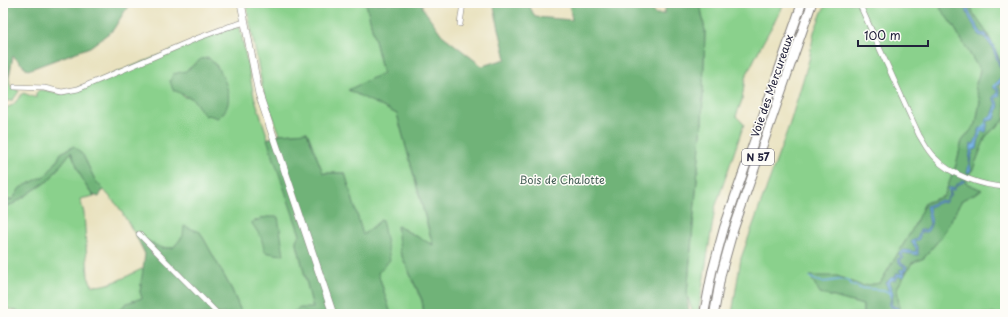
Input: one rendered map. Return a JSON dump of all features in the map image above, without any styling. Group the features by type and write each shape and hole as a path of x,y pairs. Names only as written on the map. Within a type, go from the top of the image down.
{"highway":[{"name":"Voie des Mercureaux","path":"704,314 722,232 802,3"},
{"name":"Voie des Mercureaux","path":"714,314 721,274 733,231 812,3"}],"main road":[{"path":"241,3 259,94 333,314"}],"street":[{"path":"460,24 463,3"},
{"path":"859,3 919,135 934,158 954,172 970,179 989,185 1005,187"},
{"path":"15,87 44,88 62,92 78,89 198,38 245,22"},
{"path":"138,234 218,314"}],"green space":[{"path":"3,3 130,3 113,30 90,47 28,70 13,56 9,77 3,59"},
{"path":"246,3 366,3 383,73 349,90 397,114 433,246 398,226 400,252 422,301 424,314 391,314 378,273 382,219 363,236 345,173 323,173 307,132 280,134 264,95"},
{"name":"Bois de Chalotte","path":"366,3 422,3 422,7 442,35 482,66 506,59 493,3 528,3 535,17 572,20 569,3 650,3 655,14 664,14 667,3 700,3 705,31 702,123 687,294 689,314 424,314 422,300 400,252 397,226 433,245 397,114 348,90 383,73"},
{"path":"700,3 785,3 745,78 742,100 736,116 744,124 715,208 698,314 693,314 687,294 702,123 705,31"},
{"path":"827,3 943,3 940,8 954,27 980,71 975,87 980,101 976,124 962,141 956,165 944,196 925,203 912,230 880,283 862,286 837,276 820,293 863,305 863,314 732,314 741,258 790,123 809,60 814,32"},
{"path":"943,3 971,3 973,13 987,33 1005,70 1005,75 1000,85 1006,107 1004,120 986,136 973,169 967,177 966,183 982,190 962,200 942,236 924,258 912,263 897,288 900,314 863,314 863,305 820,293 810,276 837,276 862,286 880,283 912,230 925,203 944,196 956,165 962,141 976,124 980,101 975,87 980,71 954,27 940,8"},
{"path":"971,3 1005,3 1005,70 987,33 973,13"},
{"path":"235,27 240,28 254,96 300,235 296,240 313,308 293,312 293,314 242,314 232,290 200,232 183,236 173,248 161,248 135,234 118,206 95,180 83,155 74,146 61,153 47,175 20,188 13,199 3,202 3,109 13,105 23,93 36,98 36,93 39,90 63,94 198,40","holes":["209,58 217,66 229,93 192,98 184,97 179,92 183,80 192,66"]},
{"path":"209,58 220,71 229,97 228,105 224,112 217,118 209,115 205,116 192,98 173,90 170,81 173,74 186,71 201,59"},
{"path":"3,59 9,77 10,86 19,91 13,100 3,102"},
{"path":"1005,116 1005,314 900,314 897,288 912,263 924,258 942,236 962,200 982,190 966,183 967,177 973,169 986,136 1004,120"},
{"path":"307,132 323,173 345,173 363,235 382,219 390,260 378,273 391,314 293,314 293,312 300,308 313,308 296,240 300,235 267,139 280,134"},
{"path":"74,146 83,155 95,180 103,189 99,197 94,195 86,185 71,152 49,180 13,204 3,207 3,202 13,199 20,188 46,175 57,161 61,153"},
{"path":"71,152 88,190 94,196 80,199 84,213 88,277 92,285 98,286 111,283 144,268 140,292 142,298 127,303 114,314 29,314 5,308 3,309 3,207 13,204 49,180"},
{"path":"267,217 278,217 284,255 265,252 261,237 251,222"},
{"path":"184,226 200,232 232,290 242,314 114,314 127,303 142,298 140,292 145,254 135,234 161,248 173,248 183,236"}],"water":[{"path":"968,3 970,3 968,9 972,18 982,34 985,33 994,46 1003,72 1003,80 996,87 998,88 1000,96 995,98 999,105 995,119 988,121 986,132 980,131 977,149 973,150 970,162 971,170 967,173 971,144 974,144 980,128 984,129 987,118 992,116 996,105 993,97 997,94 997,90 992,87 1001,78 1002,73 992,47 984,36 980,36 969,16 966,9"},
{"path":"963,180 965,181 956,186 954,190 950,190 951,194 945,203 941,202 929,207 931,225 927,232 921,232 919,239 914,242 918,247 918,255 903,253 902,255 904,258 900,260 902,264 907,266 906,271 903,271 905,273 904,277 898,276 896,280 892,280 889,283 893,293 891,305 898,308 899,314 896,314 896,309 889,306 891,299 886,283 892,277 895,278 897,273 903,274 899,270 904,269 905,267 901,265 897,259 901,258 899,254 904,250 916,252 916,248 911,242 917,238 920,230 926,230 930,224 926,206 941,200 945,201 950,194 948,188 954,188 956,185"}],"waterway":[{"path":"979,135 986,123"},
{"path":"810,277 824,282 848,280 853,286 858,286 859,288 884,290 890,293"}]}
